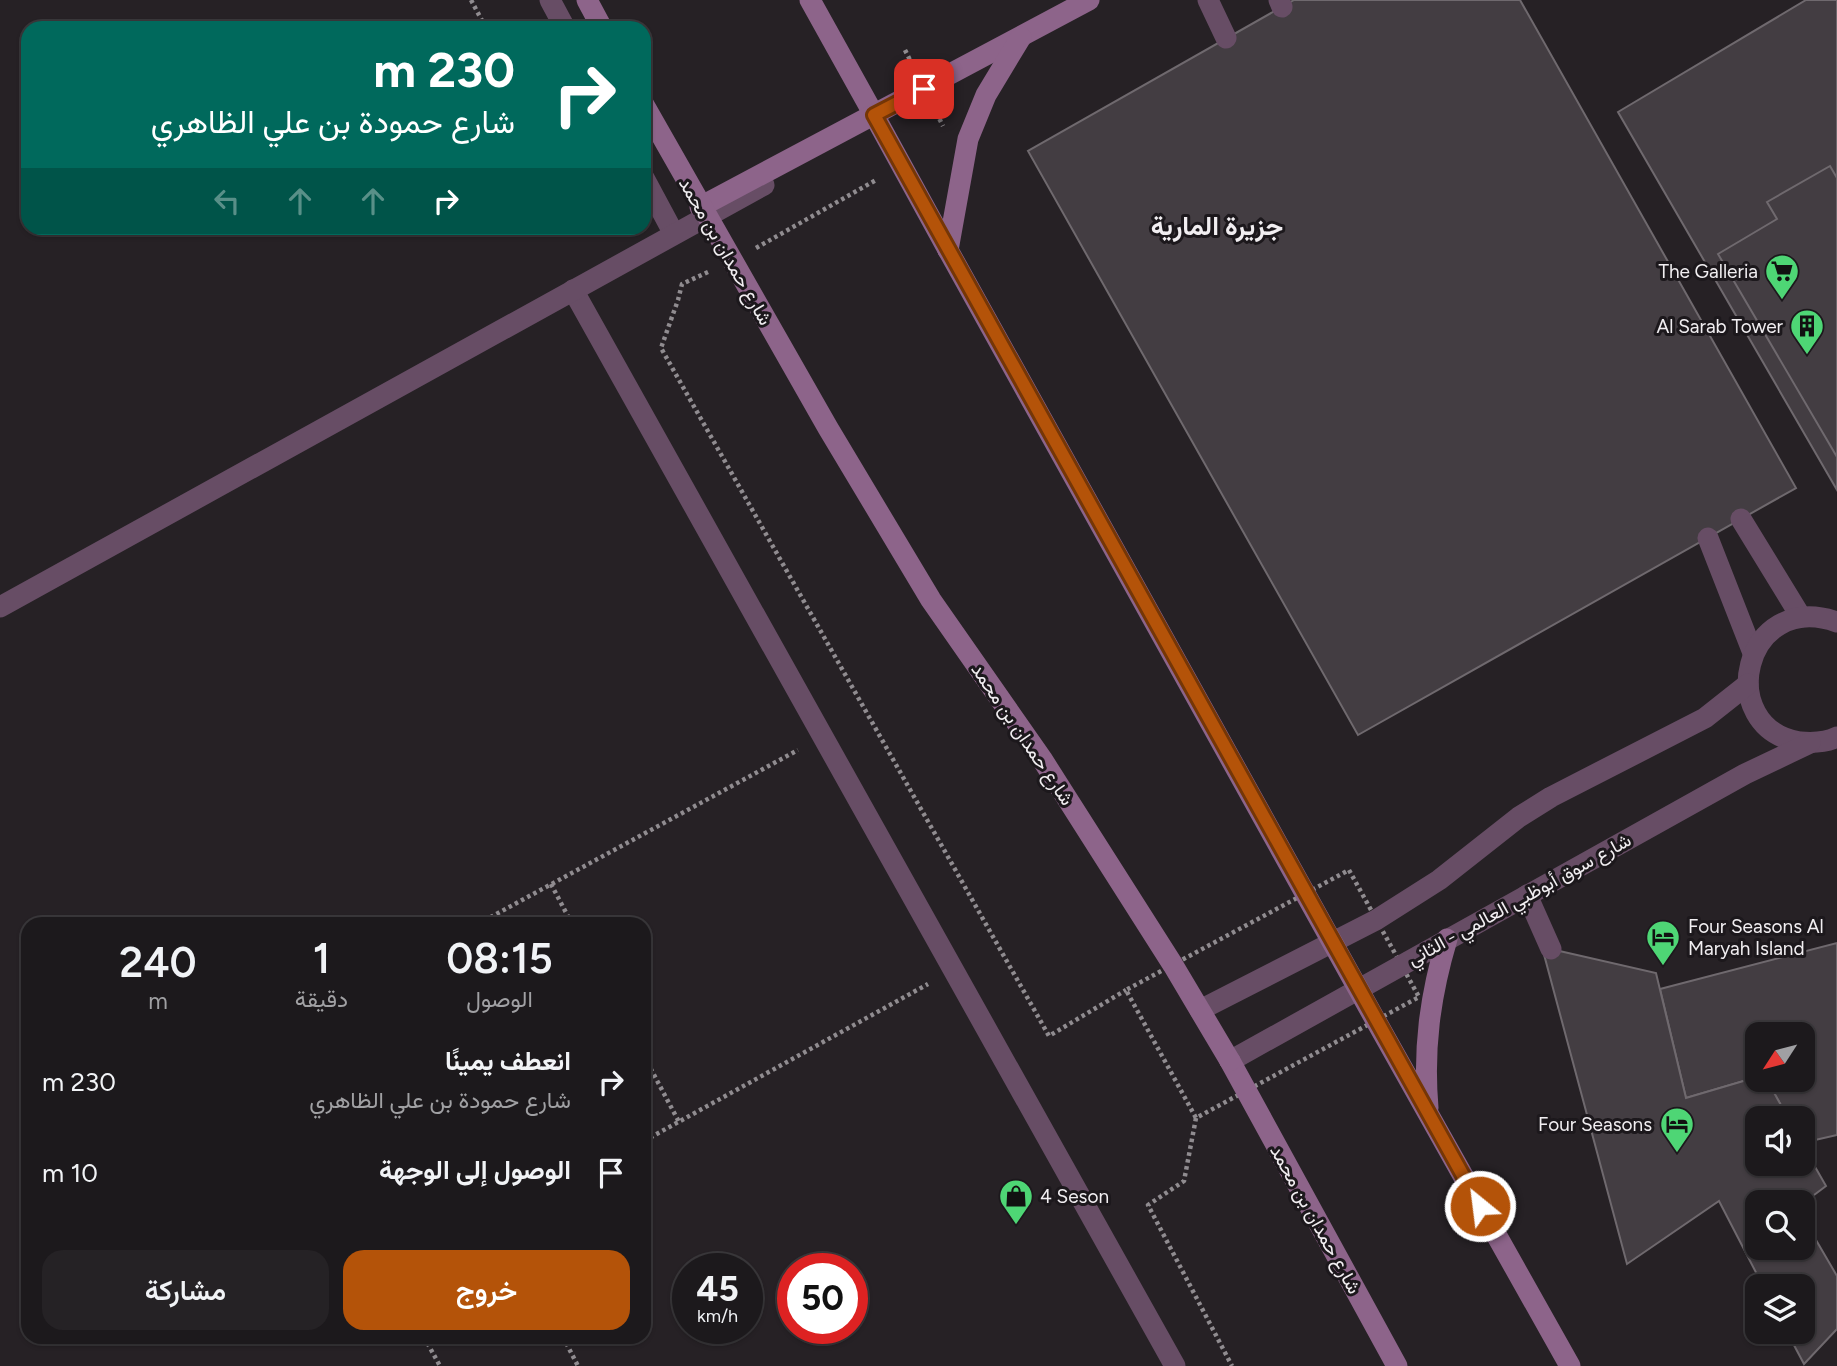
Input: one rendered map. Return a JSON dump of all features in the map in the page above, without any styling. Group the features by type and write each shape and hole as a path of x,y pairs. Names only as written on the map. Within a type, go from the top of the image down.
{"main road":[{"path":"587,0 598,21"},
{"path":"810,0 1570,1366"},
{"path":"700,207 1089,0"},
{"path":"948,250 968,139 986,95 1021,37"},
{"name":"شارع حمدان بن محمد","path":"651,118 700,207 931,600 1042,759 1200,1010 1397,1366"},
{"path":"1428,1114 1426,1043 1432,1000 1447,939"}],"street":[{"path":"550,0 561,21"},
{"path":"0,607 1103,0"},
{"path":"1208,0 1226,38"},
{"path":"651,191 674,234"},
{"path":"573,290 1175,1366"},
{"path":"1741,519 1801,617"},
{"path":"1707,538 1753,653"},
{"path":"1810,743 1791,740 1761,719 1752,703 1748,668 1753,653 1765,635 1782,623 1801,617 1822,617 1837,622"},
{"path":"1200,1010 1376,920 1439,880 1493,836 1540,804 1705,718 1748,684"},
{"name":"شارع سوق أبوظبي العالمي - الثاني","path":"1230,1061 1745,774 1810,743 1837,737"},
{"path":"1527,895 1551,949"}],"path":[{"path":"471,0 482,21"},
{"path":"905,50 945,130"},
{"path":"902,166 732,262 682,284 661,348 1049,1036 1126,990"},
{"path":"491,917 823,737"},
{"path":"551,884 568,917"},
{"path":"651,1136 953,970"},
{"path":"651,1069 680,1122"},
{"path":"1196,1118 1184,1181 1147,1205 1232,1366"},
{"path":"428,1344 440,1366"},
{"path":"567,1344 578,1366"}],"building":[{"path":"1294,0 1520,0 1796,488 1358,735 1028,151"},
{"name":"The Galleria","path":"1806,0 1837,0 1837,490 1618,112"},
{"name":"Al Sarab Tower","path":"1830,166 1837,178 1837,457 1718,254 1777,219 1767,202"},
{"name":"Four Seasons","path":"1837,943 1837,1135 1815,1140 1815,1106 1781,1106 1774,1092 1815,1092 1815,1022 1745,1022 1745,1081 1686,1098 1660,989"},
{"name":"Four Seasons","path":"1542,947 1656,973 1686,1098 1745,1081 1745,1092 1774,1092 1781,1106 1745,1106 1745,1176 1815,1176 1815,1167 1826,1186 1815,1194 1815,1190 1745,1190 1745,1251 1719,1201 1627,1264"},
{"name":"Four Seasons","path":"1815,1238 1837,1276 1837,1329 1804,1364 1793,1344 1815,1344 1815,1274 1757,1274 1750,1260 1815,1260"}],"place":[{"name":"The Galleria","path":"1782,301"},
{"name":"Al Sarab Tower","path":"1807,356"},
{"name":"Four Seasons Al Maryah Island","path":"1663,967"},
{"name":"Four Seasons","path":"1677,1154"},
{"name":"4 Seson","path":"1016,1226"}],"district":[{"name":"جزيرة المارية","path":"1217,226"}],"route":[{"path":"924,89 874,115 1480,1206"}]}
